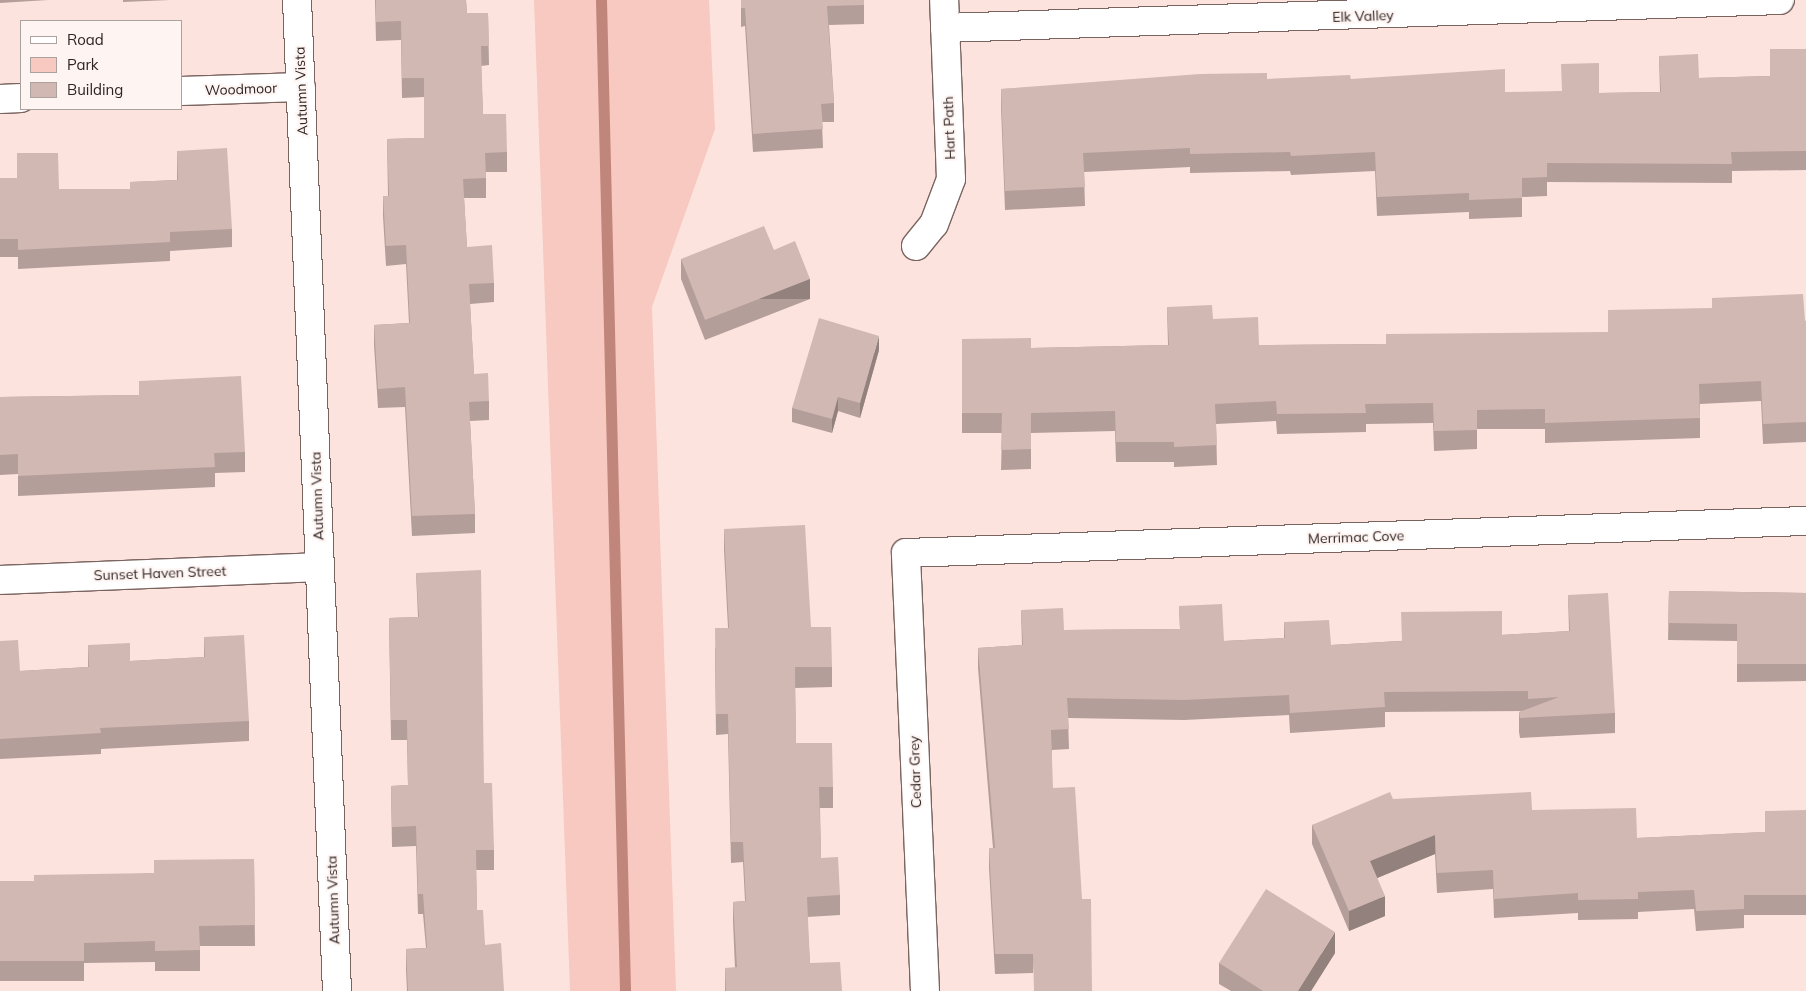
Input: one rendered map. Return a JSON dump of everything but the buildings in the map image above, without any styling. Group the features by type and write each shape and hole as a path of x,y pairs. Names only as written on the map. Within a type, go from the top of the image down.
{"street":[{"name":"Autumn Vista","path":"297,0 337,991"},
{"name":"Hart Path","path":"916,246 934,224 951,178 944,0"},
{"name":"Elk Valley","path":"945,28 1436,7 1780,0"},
{"name":"Woodmoor","path":"182,92 301,87"},
{"path":"0,99 20,98"},
{"name":"Merrimac Cove","path":"906,553 1806,521"},
{"name":"Cedar Grey","path":"906,553 925,991"},
{"name":"Sunset Haven Street","path":"0,580 320,567"}],"green space":[{"path":"534,0 709,0 715,129 652,307 676,991 570,991"}],"waterway":[{"path":"601,0 625,991"}]}
